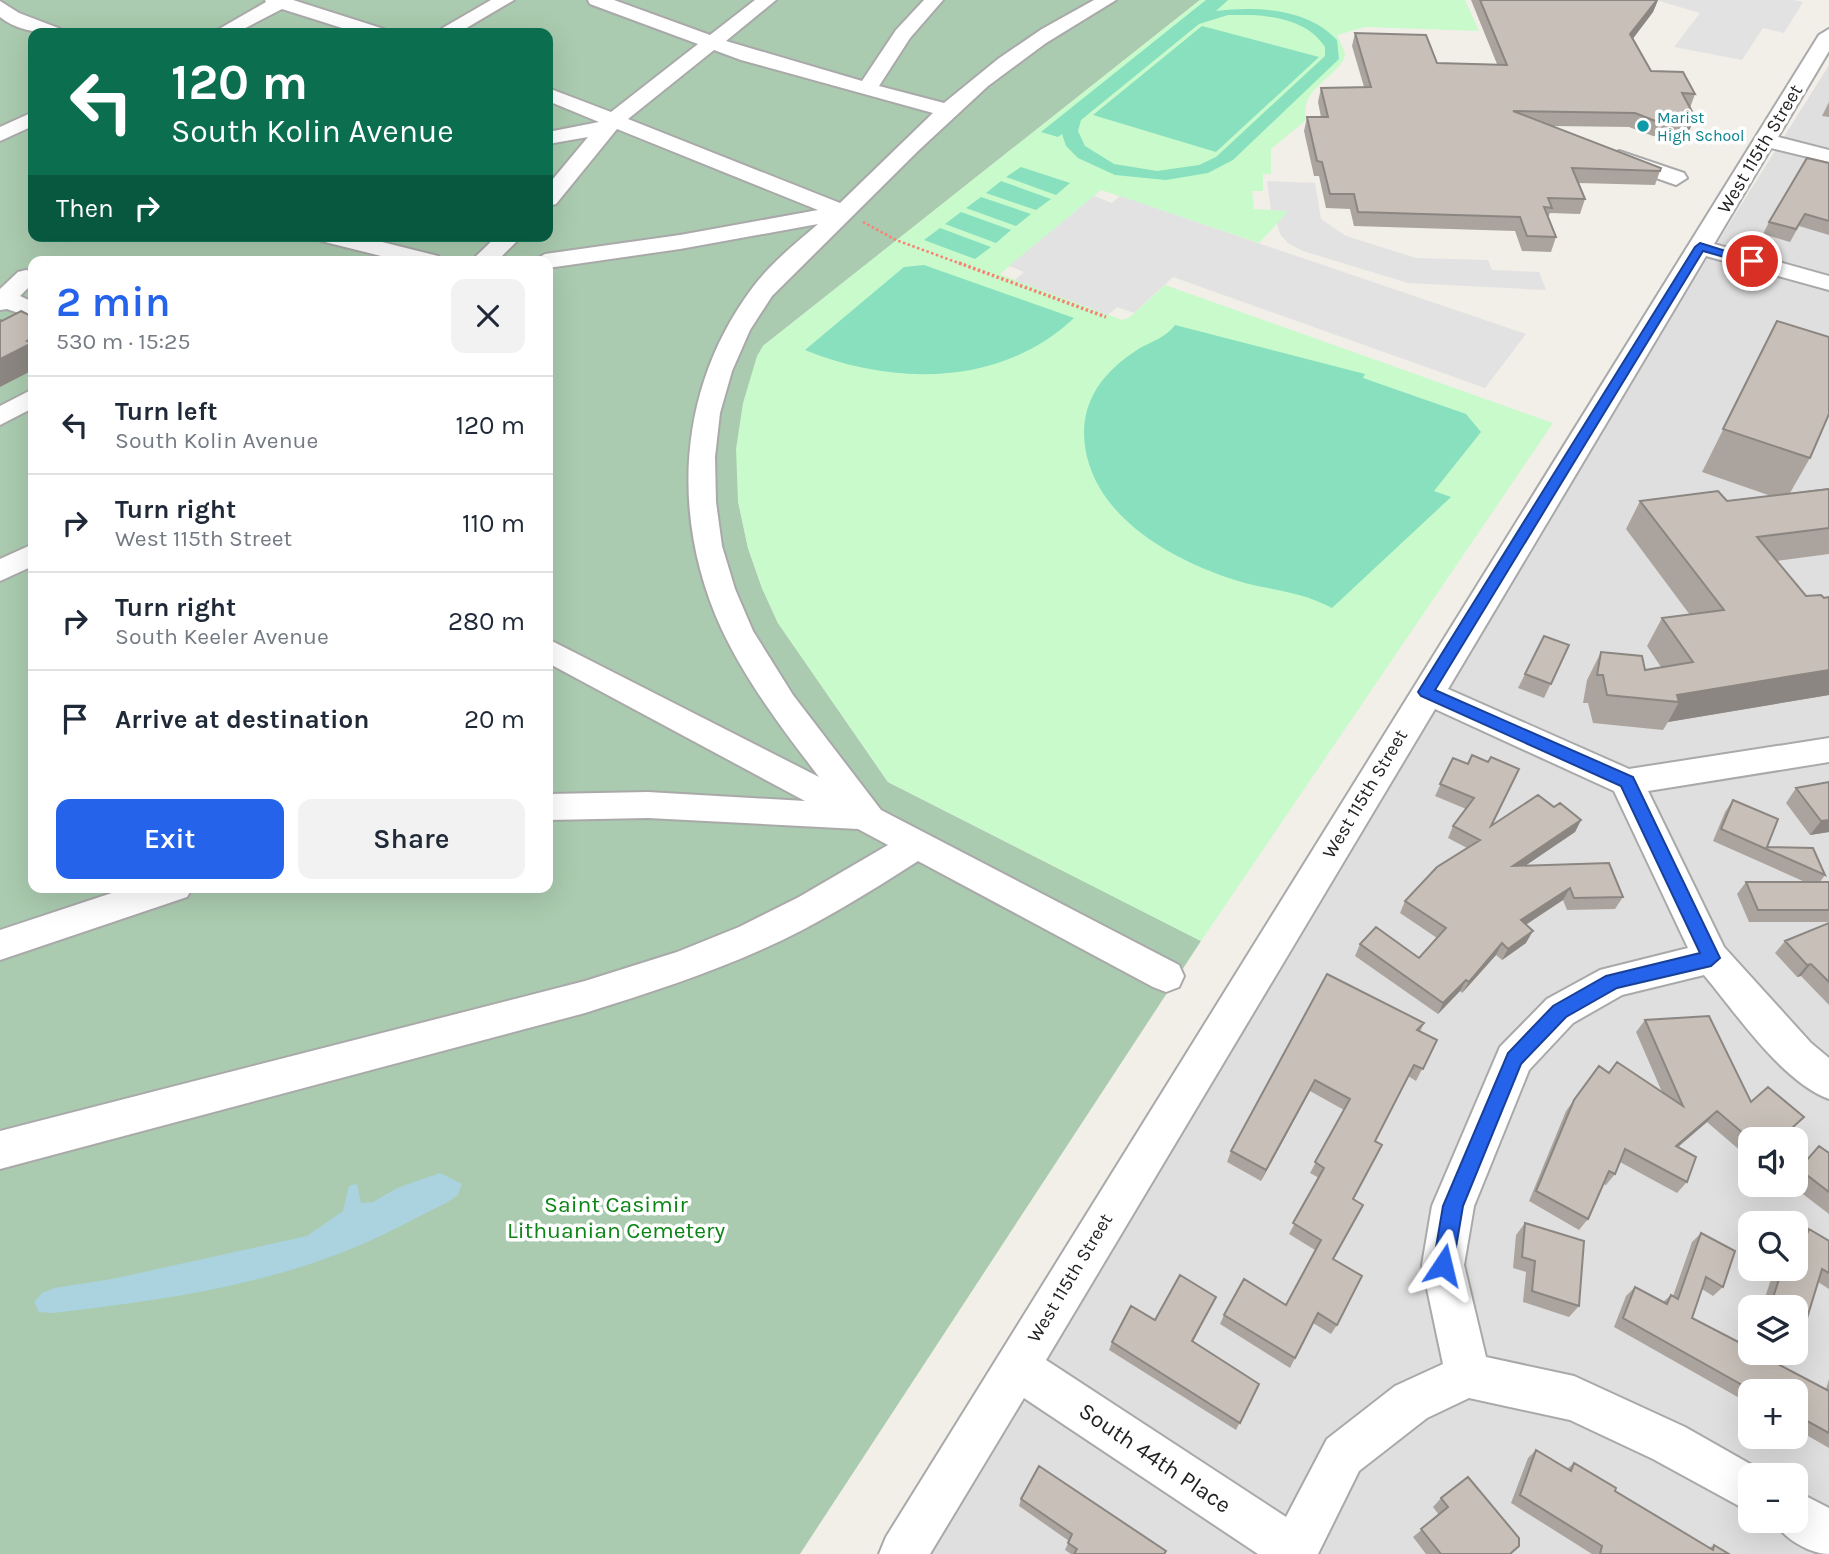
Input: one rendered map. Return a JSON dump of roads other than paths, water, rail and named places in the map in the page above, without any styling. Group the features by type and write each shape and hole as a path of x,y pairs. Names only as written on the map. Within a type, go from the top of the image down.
{"street":[{"path":"453,28 505,0"},
{"path":"597,0 712,44 949,111"},
{"path":"553,193 610,124 768,0"},
{"path":"867,88 903,33 934,0"},
{"path":"868,817 772,688 738,631 716,574 703,520 699,465 706,411 719,368 737,330 762,292 792,258 949,111 1032,43 1107,0"},
{"path":"231,28 279,1 362,28"},
{"path":"0,6 12,16 42,28"},
{"name":"West 115th Street","path":"903,1554 1426,692 1826,45"},
{"path":"553,96 610,124 844,212"},
{"path":"5,132 28,120"},
{"path":"553,137 610,124"},
{"path":"5,132 28,138"},
{"path":"1766,140 1829,156"},
{"path":"1597,148 1676,178"},
{"path":"553,260 680,242 844,212"},
{"path":"353,242 410,256"},
{"path":"489,256 504,242"},
{"path":"1700,247 1829,284"},
{"path":"0,275 28,278"},
{"path":"3,301 28,279"},
{"path":"3,301 28,309"},
{"path":"0,417 28,400"},
{"path":"0,571 28,557"},
{"path":"553,653 1166,976"},
{"path":"1426,692 1628,782 1829,750"},
{"path":"1628,782 1711,958 1797,1055 1829,1082"},
{"path":"553,807 648,805 868,817"},
{"path":"0,1150 585,997 662,973 773,928 847,888 918,844"},
{"path":"0,945 157,893"},
{"path":"1468,1375 1443,1265 1453,1206 1514,1059 1560,1011 1613,981 1711,958"},
{"name":"South 44th Place","path":"1017,1367 1293,1552"},
{"path":"1293,1552 1343,1455 1411,1402 1468,1375 1574,1398 1669,1443 1738,1482"},
{"path":"1808,1522 1829,1534"}],"water":[{"path":"440,1173 462,1184 458,1195 386,1234 328,1258 251,1281 172,1297 53,1313 39,1312 34,1302 42,1293 54,1288 112,1279 307,1236 343,1211 349,1186 357,1184 361,1203 373,1202 397,1188"}],"place":[{"name":"Marist High School","path":"1643,126"}],"park label":[{"name":"Saint Casimir Lithuanian Cemetery","path":"616,1217"}]}
